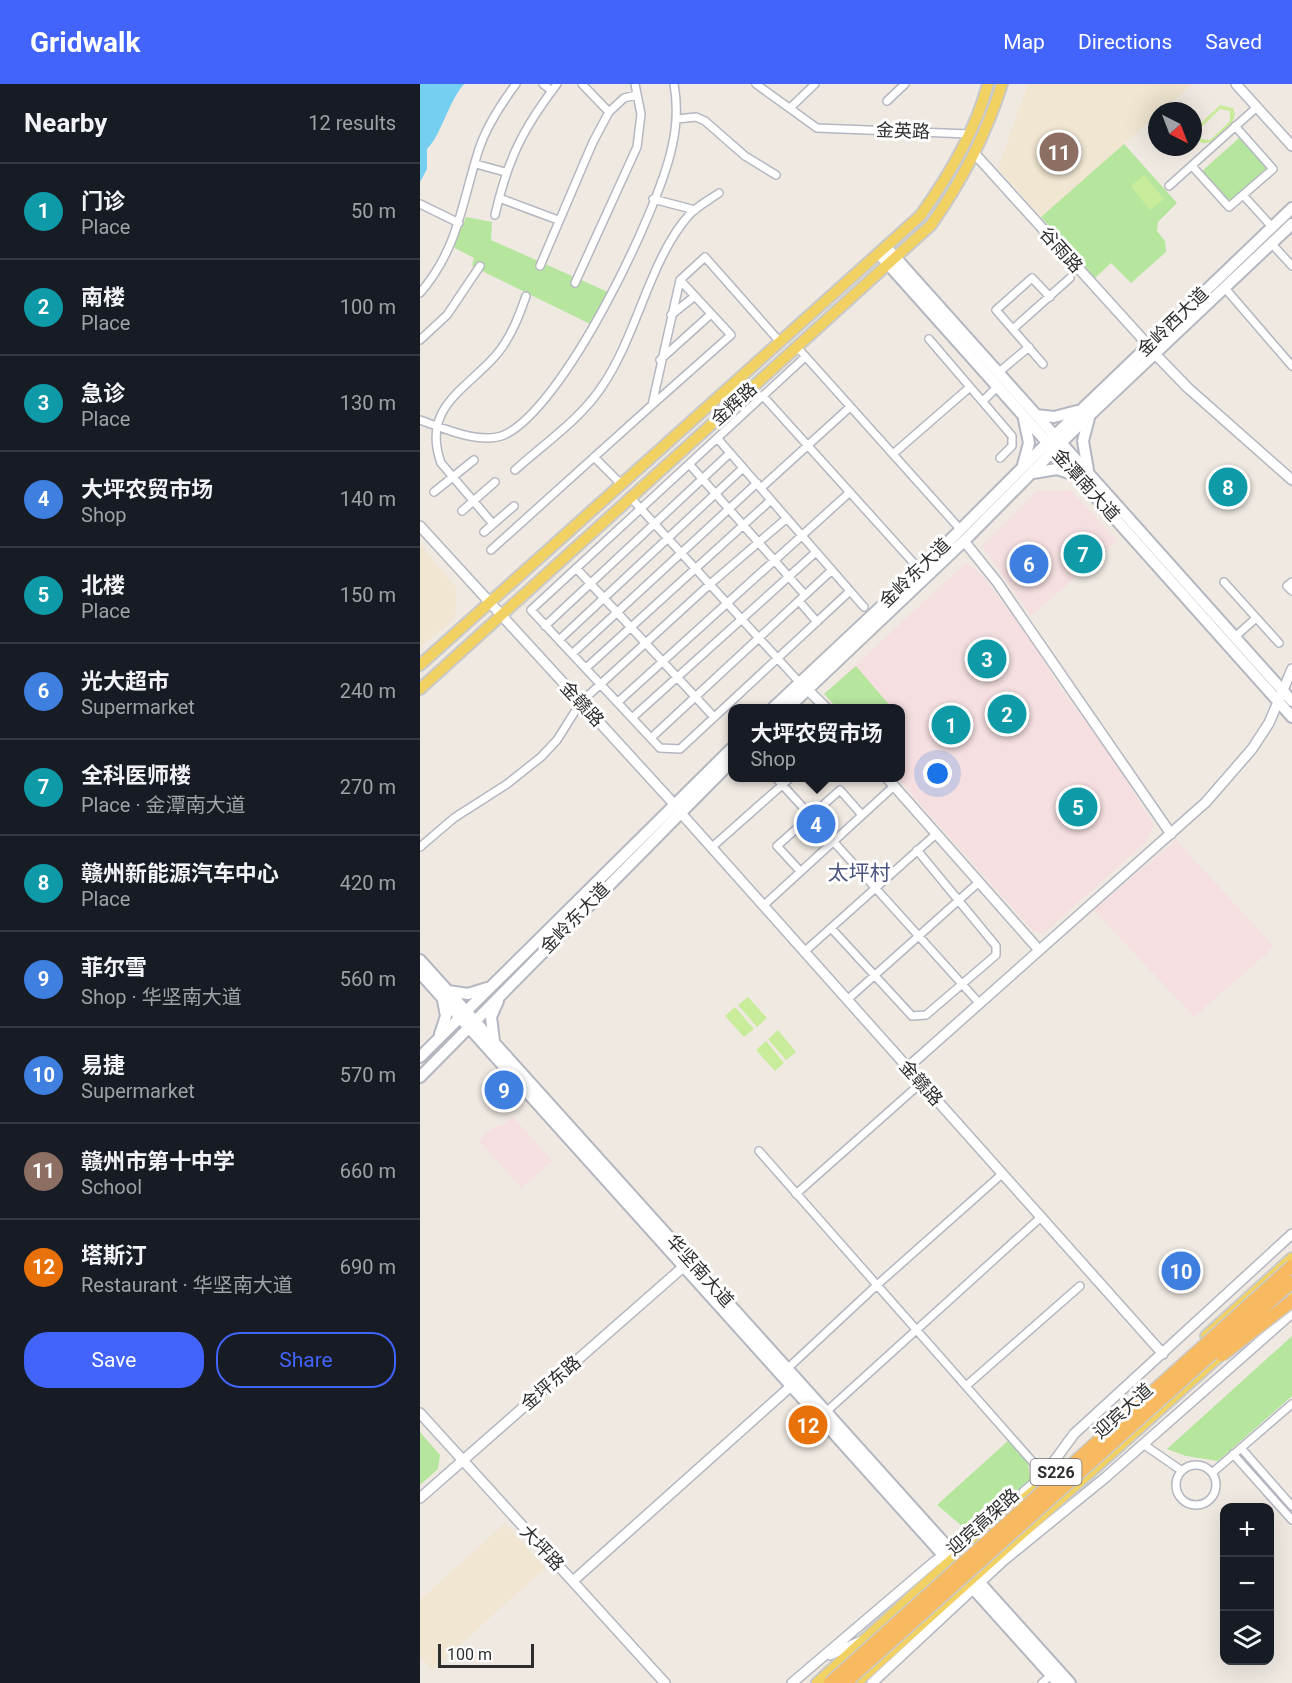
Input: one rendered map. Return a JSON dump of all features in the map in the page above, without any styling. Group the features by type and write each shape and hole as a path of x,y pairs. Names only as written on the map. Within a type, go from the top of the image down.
{"highway":[{"path":"1180,1370 1292,1258"},
{"name":"迎宾高架路","path":"830,1683 1180,1370 1292,1266"},
{"name":"迎宾高架路","path":"845,1683 1292,1282"},
{"path":"1096,1458 1190,1380 1292,1301"}],"main road":[{"name":"金辉路","path":"420,665 920,216 946,181 969,134 988,84"},
{"name":"金辉路","path":"420,689 893,262 931,225 957,188 975,154 1002,84"},
{"name":"金岭西大道","path":"1054,443 1152,350 1292,208"},
{"name":"金岭西大道","path":"1152,350 1292,224"},
{"name":"金潭南大道","path":"883,250 997,387 1054,443 1236,636 1292,701"},
{"name":"金潭南大道","path":"893,262 999,372 1036,415 1054,443"},
{"path":"1021,413 1026,424 1029,443 1025,471 1057,470 1087,478 1083,441 1090,409 1060,417 1036,415"},
{"name":"金岭东大道","path":"791,704 804,686 960,529 989,507 1054,443"},
{"name":"金潭南大道","path":"1087,478 1292,717"},
{"name":"金岭东大道","path":"779,704 804,686 964,541 989,507"},
{"name":"金岭东大道","path":"420,1077 501,994 563,923 677,808 728,752"},
{"name":"金岭东大道","path":"677,808 728,764"},
{"name":"金岭东大道","path":"420,1057 493,985 563,923"},
{"name":"华坚南大道","path":"420,960 445,994 788,1368 974,1583"},
{"name":"华坚南大道","path":"420,973 445,994"},
{"path":"438,1040 446,1016 445,994 468,994 493,985"},
{"path":"447,1051 472,1040 491,1044 491,1017 501,994"},
{"name":"华坚南大道","path":"491,1044 682,1268 790,1387 950,1556"},
{"name":"迎宾大道","path":"817,1683 868,1637 950,1556 1046,1477 1292,1258"},
{"name":"迎宾大道","path":"856,1683 974,1583 1292,1291"},
{"path":"974,1583 1054,1679"},
{"path":"974,1583 1070,1683"}],"street":[{"path":"420,293 436,272 459,224 487,128 516,84"},
{"path":"543,84 552,91"},
{"path":"495,215 505,172 525,129 557,84"},
{"path":"582,84 609,112"},
{"path":"576,284 637,147 641,114 635,84"},
{"path":"420,420 478,437 497,437 522,425 561,379 621,274 669,161 677,119 674,84"},
{"name":"金英路","path":"756,84 817,128 969,134"},
{"path":"790,108 815,84"},
{"path":"886,101 905,84"},
{"path":"1236,84 1292,146"},
{"path":"540,266 558,220 609,112 624,98 636,95"},
{"path":"1169,186 1257,107"},
{"path":"677,119 696,117 705,121 745,156 776,175"},
{"path":"1192,166 1229,207 1273,169 1235,126"},
{"name":"谷雨路","path":"975,154 1188,388 1292,480"},
{"path":"476,164 505,172"},
{"path":"515,470 580,413 603,386 620,358 672,239 695,210 719,193"},
{"path":"1243,195 1272,227"},
{"path":"499,198 558,220"},
{"path":"653,199 695,210"},
{"path":"422,204 459,224"},
{"path":"1271,243 1292,266"},
{"path":"652,405 660,360 680,280 705,256 780,342"},
{"path":"420,340 447,315 480,266"},
{"path":"1043,364 996,310 1032,278 1050,297"},
{"path":"1013,329 1071,278"},
{"path":"491,550 731,335 680,280"},
{"path":"1224,287 1292,366"},
{"path":"493,524 441,463 436,450 435,425 447,404 499,352 509,337 526,296"},
{"path":"671,316 695,296"},
{"path":"660,360 711,314"},
{"path":"929,339 1012,436 1012,446 1000,458"},
{"path":"797,347 960,529"},
{"path":"999,372 1029,347"},
{"path":"728,704 680,749 660,747 531,610 718,440 805,357"},
{"path":"893,454 970,387"},
{"path":"982,401 997,387"},
{"path":"763,396 920,570"},
{"path":"572,654 729,509 808,446 850,407"},
{"path":"718,440 864,607"},
{"path":"545,626 730,453"},
{"path":"594,457 622,485"},
{"path":"434,492 474,460"},
{"path":"690,465 805,595"},
{"path":"559,640 743,468"},
{"path":"462,511 495,482"},
{"path":"618,702 850,492"},
{"path":"630,497 726,605 822,704"},
{"path":"586,668 771,500"},
{"path":"484,532 514,506"},
{"path":"420,848 454,818 507,784 541,757 557,740 581,702 709,585 787,518"},
{"name":"金赣路","path":"420,526 677,808 1163,1354"},
{"path":"964,541 997,582 1171,834"},
{"path":"632,718 816,552"},
{"path":"576,568 714,717"},
{"path":"651,738 832,570"},
{"path":"1224,582 1279,644"},
{"path":"1292,582 1287,586 1292,591"},
{"path":"728,704 850,591"},
{"path":"799,601 817,622"},
{"path":"1236,636 1256,618"},
{"path":"907,1068 1206,802 1252,749 1269,723 1292,669"},
{"path":"711,848 784,782"},
{"path":"891,782 1039,950"},
{"path":"782,784 810,815"},
{"path":"763,906 894,786"},
{"path":"800,871 777,846 810,815 840,790 862,815"},
{"path":"804,952 936,834"},
{"path":"833,841 980,1004"},
{"path":"831,928 912,1016 926,1015 961,982 996,955 996,946 917,850"},
{"path":"847,1000 978,883"},
{"path":"796,1194 921,1083"},
{"path":"759,1151 1046,1477 1074,1434 1292,1234"},
{"path":"788,1368 1002,1174"},
{"path":"827,1412 1041,1217"},
{"name":"金坪东路","path":"420,1498 682,1268"},
{"path":"966,1386 1080,1286"},
{"path":"872,1683 974,1583 1143,1444 1292,1313"},
{"path":"573,1581 790,1387"},
{"path":"1212,1473 1292,1404"},
{"name":"大坪路","path":"420,1413 665,1683"},
{"path":"1143,1444 1182,1471"},
{"path":"1241,1448 1292,1506"},
{"path":"1233,1454 1292,1520"},
{"path":"1194,1465 1207,1468 1212,1473 1216,1480 1214,1494 1203,1504 1189,1504 1179,1495 1176,1483 1182,1471 1194,1465"},
{"path":"792,1683 950,1556"},
{"path":"818,1661 868,1637"},
{"path":"1042,1683 1054,1679"}],"shaded area":[{"path":"1028,84 1193,84 1172,102 1148,102 1148,123 1041,217 998,169"},
{"path":"1071,490 1117,541 1031,616 982,546 1037,491"},
{"path":"420,545 457,588 455,618 420,648"},
{"path":"966,563 981,574 1027,634 1063,692 1107,749 1154,825 1147,841 1044,933 1033,931 901,782 905,782 905,704 833,704 824,694"},
{"path":"1176,840 1274,947 1194,1017 1094,910"},
{"path":"513,1117 552,1161 522,1188 479,1141 493,1127 501,1126"},
{"path":"505,1523 545,1568 432,1670 420,1657 420,1600"}],"green space":[{"path":"1220,105 1233,108 1234,120 1226,132 1208,143 1202,143 1202,139 1210,140 1230,121 1230,111 1220,109 1202,126 1202,122"},
{"path":"1239,138 1243,139 1267,165 1266,169 1232,200 1226,199 1201,172"},
{"path":"1124,144 1177,203 1158,222 1157,231 1165,241 1166,252 1131,283 1111,263 1095,278 1041,217"},
{"path":"1144,175 1164,199 1150,210 1131,186"},
{"path":"466,217 492,222 491,240 608,292 590,324 472,266 474,258 453,247"},
{"path":"856,666 888,704 833,704 824,694"},
{"path":"748,997 767,1018 757,1027 738,1005"},
{"path":"735,1007 754,1029 744,1037 725,1016"},
{"path":"778,1030 796,1052 786,1060 768,1039"},
{"path":"766,1041 784,1063 775,1071 756,1050"},
{"path":"1292,1336 1292,1396 1218,1461 1186,1456 1167,1449"},
{"path":"420,1432 440,1455 438,1469 420,1485"},
{"path":"1009,1440 1028,1462 1030,1480 978,1527 968,1531 937,1505"}],"water":[{"path":"420,84 464,84 427,149 427,169 420,182"}],"place":[{"name":"赣州市第十中学","path":"1059,152"},
{"name":"赣州新能源汽车中心","path":"1228,487"},
{"name":"全科医师楼","path":"1083,554"},
{"name":"光大超市","path":"1029,564"},
{"name":"急诊","path":"987,659"},
{"name":"南楼","path":"1007,714"},
{"name":"门诊","path":"951,725"},
{"name":"北楼","path":"1078,807"},
{"name":"大坪农贸市场","path":"816,824"},
{"name":"菲尔雪","path":"504,1090"},
{"name":"易捷","path":"1181,1271"},
{"name":"塔斯汀","path":"808,1425"}],"district":[{"name":"太坪村","path":"859,873"}]}
